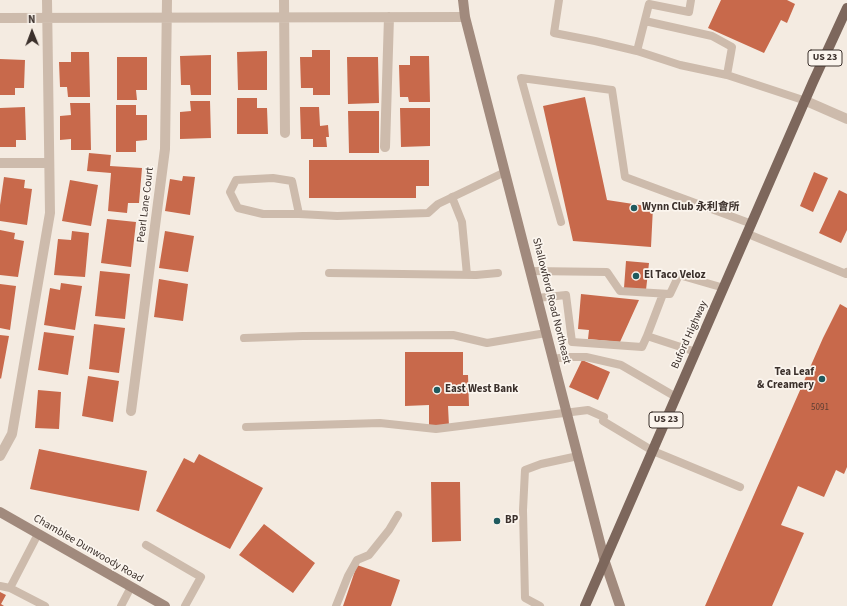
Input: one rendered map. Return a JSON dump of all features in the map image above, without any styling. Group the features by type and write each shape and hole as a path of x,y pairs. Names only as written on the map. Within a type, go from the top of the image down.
{"main road":[{"name":"Buford Highway","path":"585,606 813,82 847,8"}],"street":[{"path":"0,456 12,434 50,214 47,0"},
{"name":"Pearl Lane Court","path":"131,411 165,149 167,0"},
{"path":"284,0 285,133"},
{"name":"Shallowford Road Northeast","path":"463,0 505,172 605,562 620,606"},
{"path":"385,147 389,17"},
{"path":"0,18 466,17"},
{"path":"806,101 847,119"},
{"path":"0,163 49,163"},
{"name":"Chamblee Dunwoody Road","path":"0,512 165,606"}],"lane":[{"path":"559,0 554,33 637,51 680,65 728,75 806,101"},
{"path":"637,51 649,4 689,12 691,0"},
{"path":"645,21 712,36 732,47 728,75"},
{"path":"560,222 521,78 612,90 625,177 752,224"},
{"path":"299,214 292,181 273,178 236,180 230,192 238,208 263,214 337,216 428,213 438,204 505,172"},
{"path":"452,197 462,222 467,275"},
{"path":"748,234 846,274 847,272"},
{"path":"531,271 607,272 620,291 670,294 679,275 724,288"},
{"path":"329,273 467,275 498,273"},
{"path":"537,298 566,295 572,342 642,347 662,294"},
{"path":"244,338 453,335 487,343 546,333"},
{"path":"647,336 696,352"},
{"path":"553,360 566,357 586,357 621,364 676,397"},
{"path":"246,427 380,423 436,429 588,410 653,451 740,487"},
{"path":"540,606 525,598 523,510 526,470 541,464 578,456"},
{"path":"336,606 348,576 357,560 369,555 389,530 398,515"},
{"path":"10,588 38,534"},
{"path":"146,546 201,577 185,606"},
{"path":"0,586 10,588 45,606"},
{"path":"121,606 131,587"}],"building":[{"path":"721,0 787,0 795,4 787,23 781,20 764,53 708,28"},
{"path":"312,50 330,50 330,95 313,95 313,88 301,88 300,57 312,57"},
{"path":"267,51 267,90 238,90 237,52"},
{"path":"71,52 89,52 90,97 68,97 67,87 60,87 59,62 71,62"},
{"path":"211,55 211,95 191,95 190,85 181,85 180,56"},
{"path":"410,56 429,56 430,102 409,102 408,97 400,97 399,65 410,65"},
{"path":"117,57 147,57 147,90 136,90 137,100 117,100"},
{"path":"347,57 378,57 379,103 348,104"},
{"path":"0,59 25,60 24,88 15,88 15,95 0,95"},
{"path":"585,97 607,200 653,207 651,247 573,241 543,106"},
{"path":"237,98 257,98 257,108 267,108 268,134 237,134"},
{"path":"190,101 210,101 211,138 180,139 180,112 191,111"},
{"path":"70,103 90,103 91,150 71,150 71,139 60,140 60,116 71,115"},
{"path":"116,105 136,105 136,115 147,115 147,140 136,141 136,152 116,152"},
{"path":"25,107 26,140 16,140 16,147 0,147 0,108"},
{"path":"300,107 319,107 320,126 328,125 329,137 326,137 327,147 313,147 313,139 301,139"},
{"path":"400,108 430,108 430,146 401,147"},
{"path":"348,111 379,111 379,153 349,153"},
{"path":"89,153 111,155 110,166 142,168 139,203 128,203 127,213 108,211 111,173 87,171"},
{"path":"309,160 429,160 429,186 416,186 416,198 309,198"},
{"path":"814,172 828,178 813,212 800,206"},
{"path":"183,176 195,177 190,215 165,211 170,179 182,181"},
{"path":"4,177 25,180 24,188 32,189 27,225 0,221 0,205"},
{"path":"70,180 98,185 91,226 62,221"},
{"path":"839,190 847,194 847,230 841,243 819,233"},
{"path":"107,219 136,222 131,267 101,263"},
{"path":"0,230 15,233 14,239 24,241 18,277 0,275"},
{"path":"72,231 89,233 85,277 54,275 58,239 71,240"},
{"path":"165,231 194,236 188,272 159,268"},
{"name":"El Taco Veloz","path":"626,261 649,263 646,290 624,288"},
{"path":"100,271 130,274 125,319 95,316"},
{"path":"159,279 188,284 183,321 154,317"},
{"path":"61,283 82,286 75,330 44,325 50,288 60,290"},
{"path":"0,284 16,286 10,330 0,328"},
{"path":"581,294 639,300 620,342 588,339 589,330 578,329"},
{"path":"840,304 847,308 847,467 844,474 836,470 824,497 798,486 781,525 804,533 772,606 705,606 823,338"},
{"path":"94,324 125,328 119,373 89,369"},
{"path":"44,332 74,336 68,375 38,370"},
{"path":"0,335 9,336 1,379 0,378"},
{"name":"East West Bank","path":"405,352 463,352 463,375 468,375 469,406 448,406 449,426 429,426 429,405 405,406"},
{"path":"582,360 610,372 598,400 569,387"},
{"path":"88,376 119,381 113,422 82,416"},
{"path":"38,390 61,392 59,429 35,428"},
{"path":"39,449 147,471 139,511 30,489"},
{"path":"199,454 263,488 230,549 156,511 184,458 194,463"},
{"path":"431,482 460,482 461,541 432,542"},
{"path":"264,524 315,563 293,593 239,555"},
{"path":"357,565 400,580 391,606 343,606"},
{"path":"0,592 6,595 1,604 4,606 0,606"}],"place":[{"name":"Wynn Club 永利會所","path":"634,208"},
{"name":"El Taco Veloz","path":"636,276"},
{"name":"Tea Leaf & Creamery","path":"822,379"},
{"name":"East West Bank","path":"437,390"},
{"name":"BP","path":"497,521"}]}
